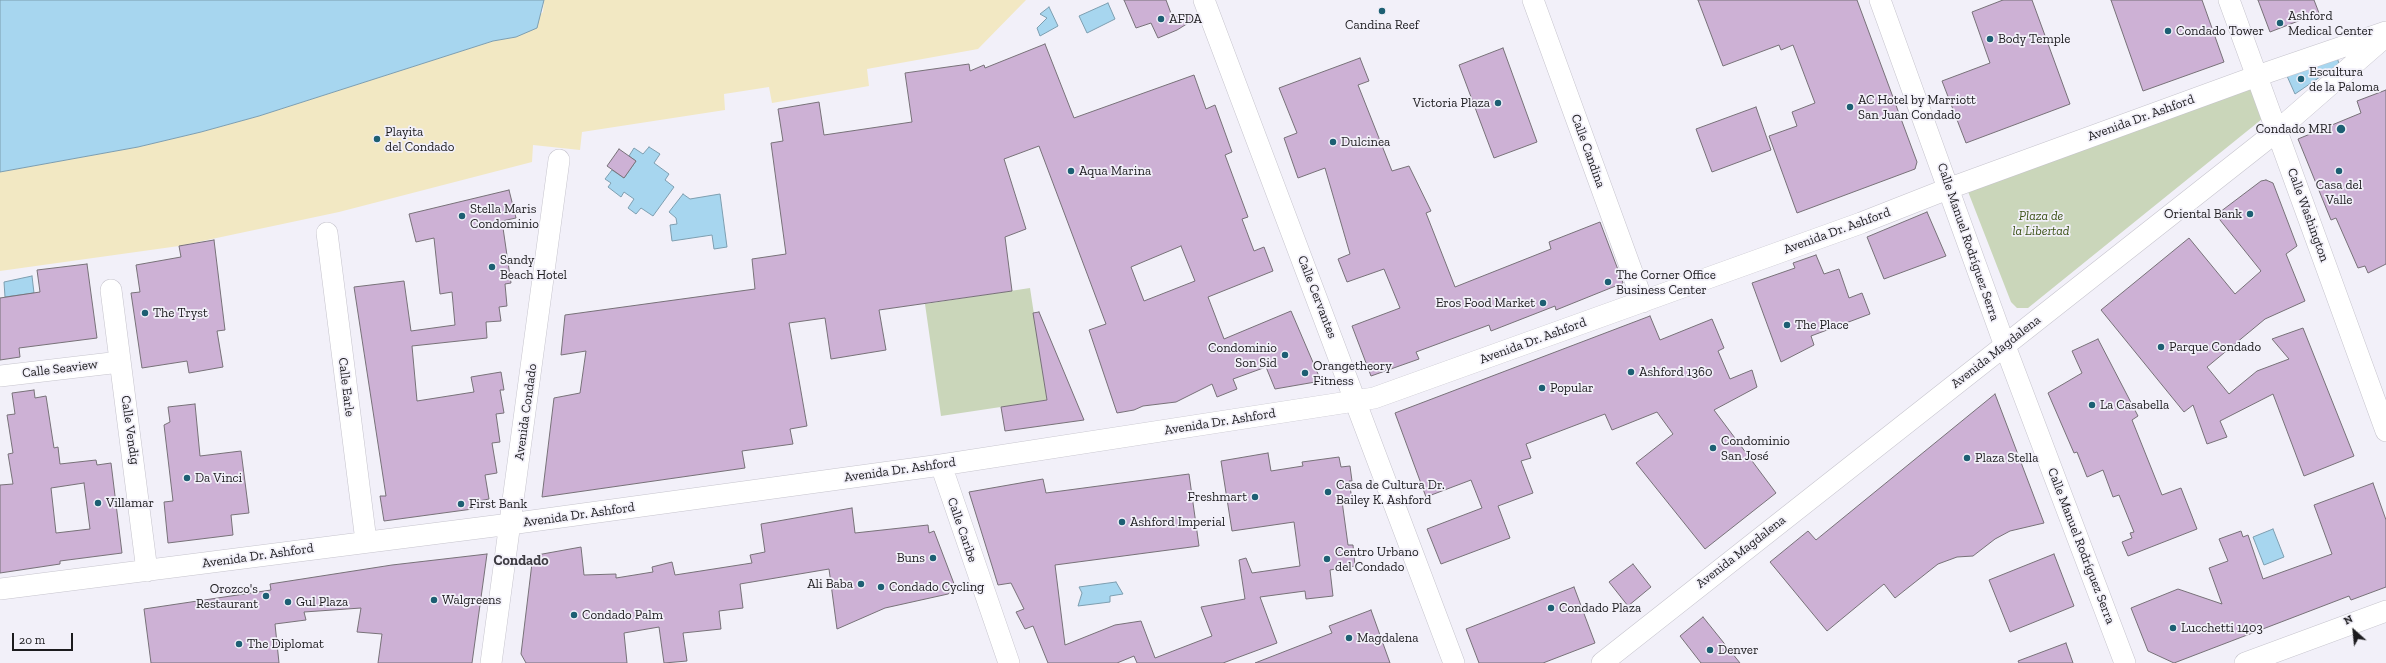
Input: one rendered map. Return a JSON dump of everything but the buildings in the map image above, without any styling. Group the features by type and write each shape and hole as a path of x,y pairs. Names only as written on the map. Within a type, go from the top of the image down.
{"street":[{"name":"Calle Cervantes","path":"1204,0 1454,663"},
{"name":"Calle Candina","path":"1533,0 1643,302"},
{"name":"Calle Manuel Rodríguez Serra","path":"1880,0 1950,188 2005,346 2125,663"},
{"name":"Calle Washington","path":"2229,0 2386,431"},
{"name":"Avenida Dr. Ashford","path":"0,589 147,571 366,541 510,524 941,465 1374,398 1861,223 1950,188 2257,76 2349,55 2386,32"},
{"name":"Avenida Magdalena","path":"1606,661 2277,131 2349,55 2386,36"},
{"name":"Avenida Condado","path":"491,663 559,160"},
{"name":"Calle Earle","path":"327,233 366,541"},
{"name":"Calle Vendig","path":"111,290 147,571"},
{"name":"Calle Seaview","path":"0,376 120,362"},
{"name":"Calle Caribe","path":"941,465 1009,663"},
{"path":"2245,663 2386,611"}],"green space":[{"name":"Plaza de la Libertad","path":"2255,85 2267,115 2028,308 2017,308 2011,302 1967,189"},
{"path":"1030,288 1047,400 941,416 925,304"}],"sand":[{"name":"Playita del Condado","path":"544,0 1026,0 978,49 867,69 869,86 772,103 769,87 724,94 725,110 582,132 580,150 533,145 532,162 339,212 179,246 0,271 0,172 138,147 201,132 259,116 493,41 516,37 543,12"}],"water":[{"path":"0,0 544,0 537,28 516,37 493,41 259,116 201,132 138,147 0,172"},
{"path":"1108,3 1115,19 1087,33 1079,16"},
{"path":"1049,7 1058,26 1040,36 1037,28 1047,18 1040,14"},
{"path":"2337,57 2339,64 2295,94 2287,76"},
{"path":"649,147 660,154 654,163 669,174 665,180 674,187 653,216 641,208 636,214 628,208 634,199 624,192 621,197 608,187 611,183 605,179 612,170 624,178 636,161 629,156 634,148 643,154"},
{"path":"683,194 690,199 720,194 727,247 714,249 712,235 672,241 670,225 677,224 676,218 669,212"},
{"path":"32,276 34,293 5,297 4,282"},
{"path":"2273,529 2284,557 2264,565 2253,537"},
{"path":"1116,582 1123,594 1110,596 1110,602 1078,606 1082,593 1079,587"}],"place":[{"name":"Candina Reef","path":"1382,11"},
{"name":"AFDA","path":"1161,19"},
{"name":"Ashford Medical Center","path":"2280,23"},
{"name":"Condado Tower","path":"2168,31"},
{"name":"Body Temple","path":"1990,39"},
{"name":"Escultura de la Paloma","path":"2301,79"},
{"name":"Victoria Plaza","path":"1498,103"},
{"name":"AC Hotel by Marriott San Juan Condado","path":"1850,107"},
{"name":"Condado MRI","path":"2341,129"},
{"name":"Playita del Condado","path":"377,139"},
{"name":"Dulcinea","path":"1333,142"},
{"name":"Aqua Marina","path":"1071,171"},
{"name":"Casa del Valle","path":"2339,171"},
{"name":"Oriental Bank","path":"2250,214"},
{"name":"Stella Maris Condominio","path":"462,216"},
{"name":"Sandy Beach Hotel","path":"492,267"},
{"name":"The Corner Office Business Center","path":"1608,282"},
{"name":"Eros Food Market","path":"1543,303"},
{"name":"The Tryst","path":"145,313"},
{"name":"The Place","path":"1787,325"},
{"name":"Parque Condado","path":"2161,347"},
{"name":"Condominio Son Sid","path":"1285,355"},
{"name":"Ashford 1360","path":"1631,372"},
{"name":"Orangetheory Fitness","path":"1305,373"},
{"name":"Popular","path":"1542,388"},
{"name":"La Casabella","path":"2092,405"},
{"name":"Condominio San José","path":"1713,448"},
{"name":"Plaza Stella","path":"1967,458"},
{"name":"Da Vinci","path":"187,478"},
{"name":"Casa de Cultura Dr. Bailey K. Ashford","path":"1328,492"},
{"name":"Freshmart","path":"1255,497"},
{"name":"Villamar","path":"98,503"},
{"name":"First Bank","path":"461,504"},
{"name":"Ashford Imperial","path":"1122,522"},
{"name":"Buns","path":"933,558"},
{"name":"Centro Urbano del Condado","path":"1327,559"},
{"name":"Ali Baba","path":"861,584"},
{"name":"Condado Cycling","path":"881,587"},
{"name":"Orozco's Restaurant","path":"266,596"},
{"name":"Walgreens","path":"434,600"},
{"name":"Gul Plaza","path":"288,602"},
{"name":"Condado Plaza","path":"1551,608"},
{"name":"Condado Palm","path":"574,615"},
{"name":"Lucchetti 1403","path":"2173,628"},
{"name":"Magdalena","path":"1349,638"},
{"name":"The Diplomat","path":"239,644"},
{"name":"Denver","path":"1710,650"}],"district":[{"name":"Condado","path":"521,561"}]}
